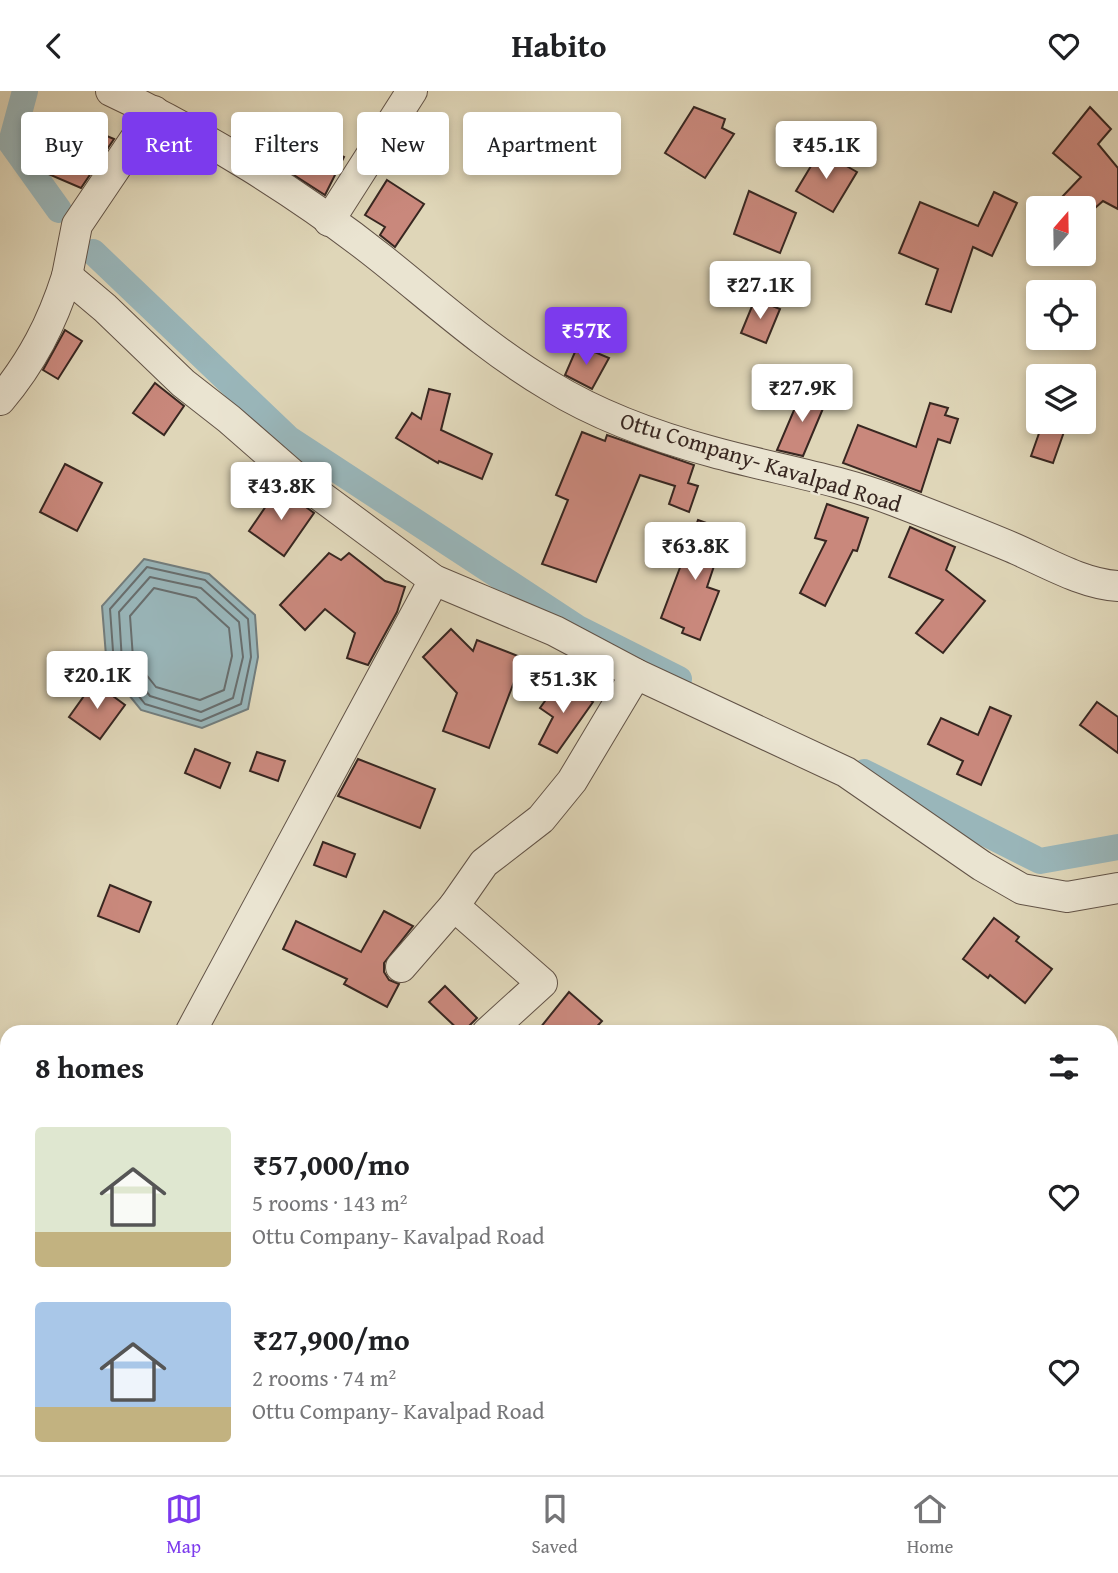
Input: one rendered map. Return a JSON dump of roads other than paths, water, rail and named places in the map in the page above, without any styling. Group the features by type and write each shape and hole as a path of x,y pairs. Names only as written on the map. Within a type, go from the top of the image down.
{"street":[{"name":"Ottu Company- Kavalpad Road","path":"111,91 154,111 223,151 381,257 463,328 550,387 618,421 713,452 807,473 878,495 969,529 1076,575 1118,586"},
{"path":"329,221 412,91"},
{"path":"0,400 19,377 53,319 67,276 77,225 154,111"},
{"path":"67,276 105,308 183,383 299,479 434,580 555,631 636,674 846,772 982,866 1022,889 1067,897 1118,888"},
{"path":"194,1025 434,580"},
{"path":"401,967 454,906 484,863 541,819 572,781 636,674"},
{"path":"454,906 542,983 496,1025"}],"water":[{"path":"144,559 209,574 255,615 258,657 248,709 202,728 141,710 107,668 102,606"}],"waterway":[{"path":"25,91 11,143 59,210"},
{"path":"93,252 288,438 578,628 679,679"},
{"path":"864,772 1040,861 1118,847"}]}
